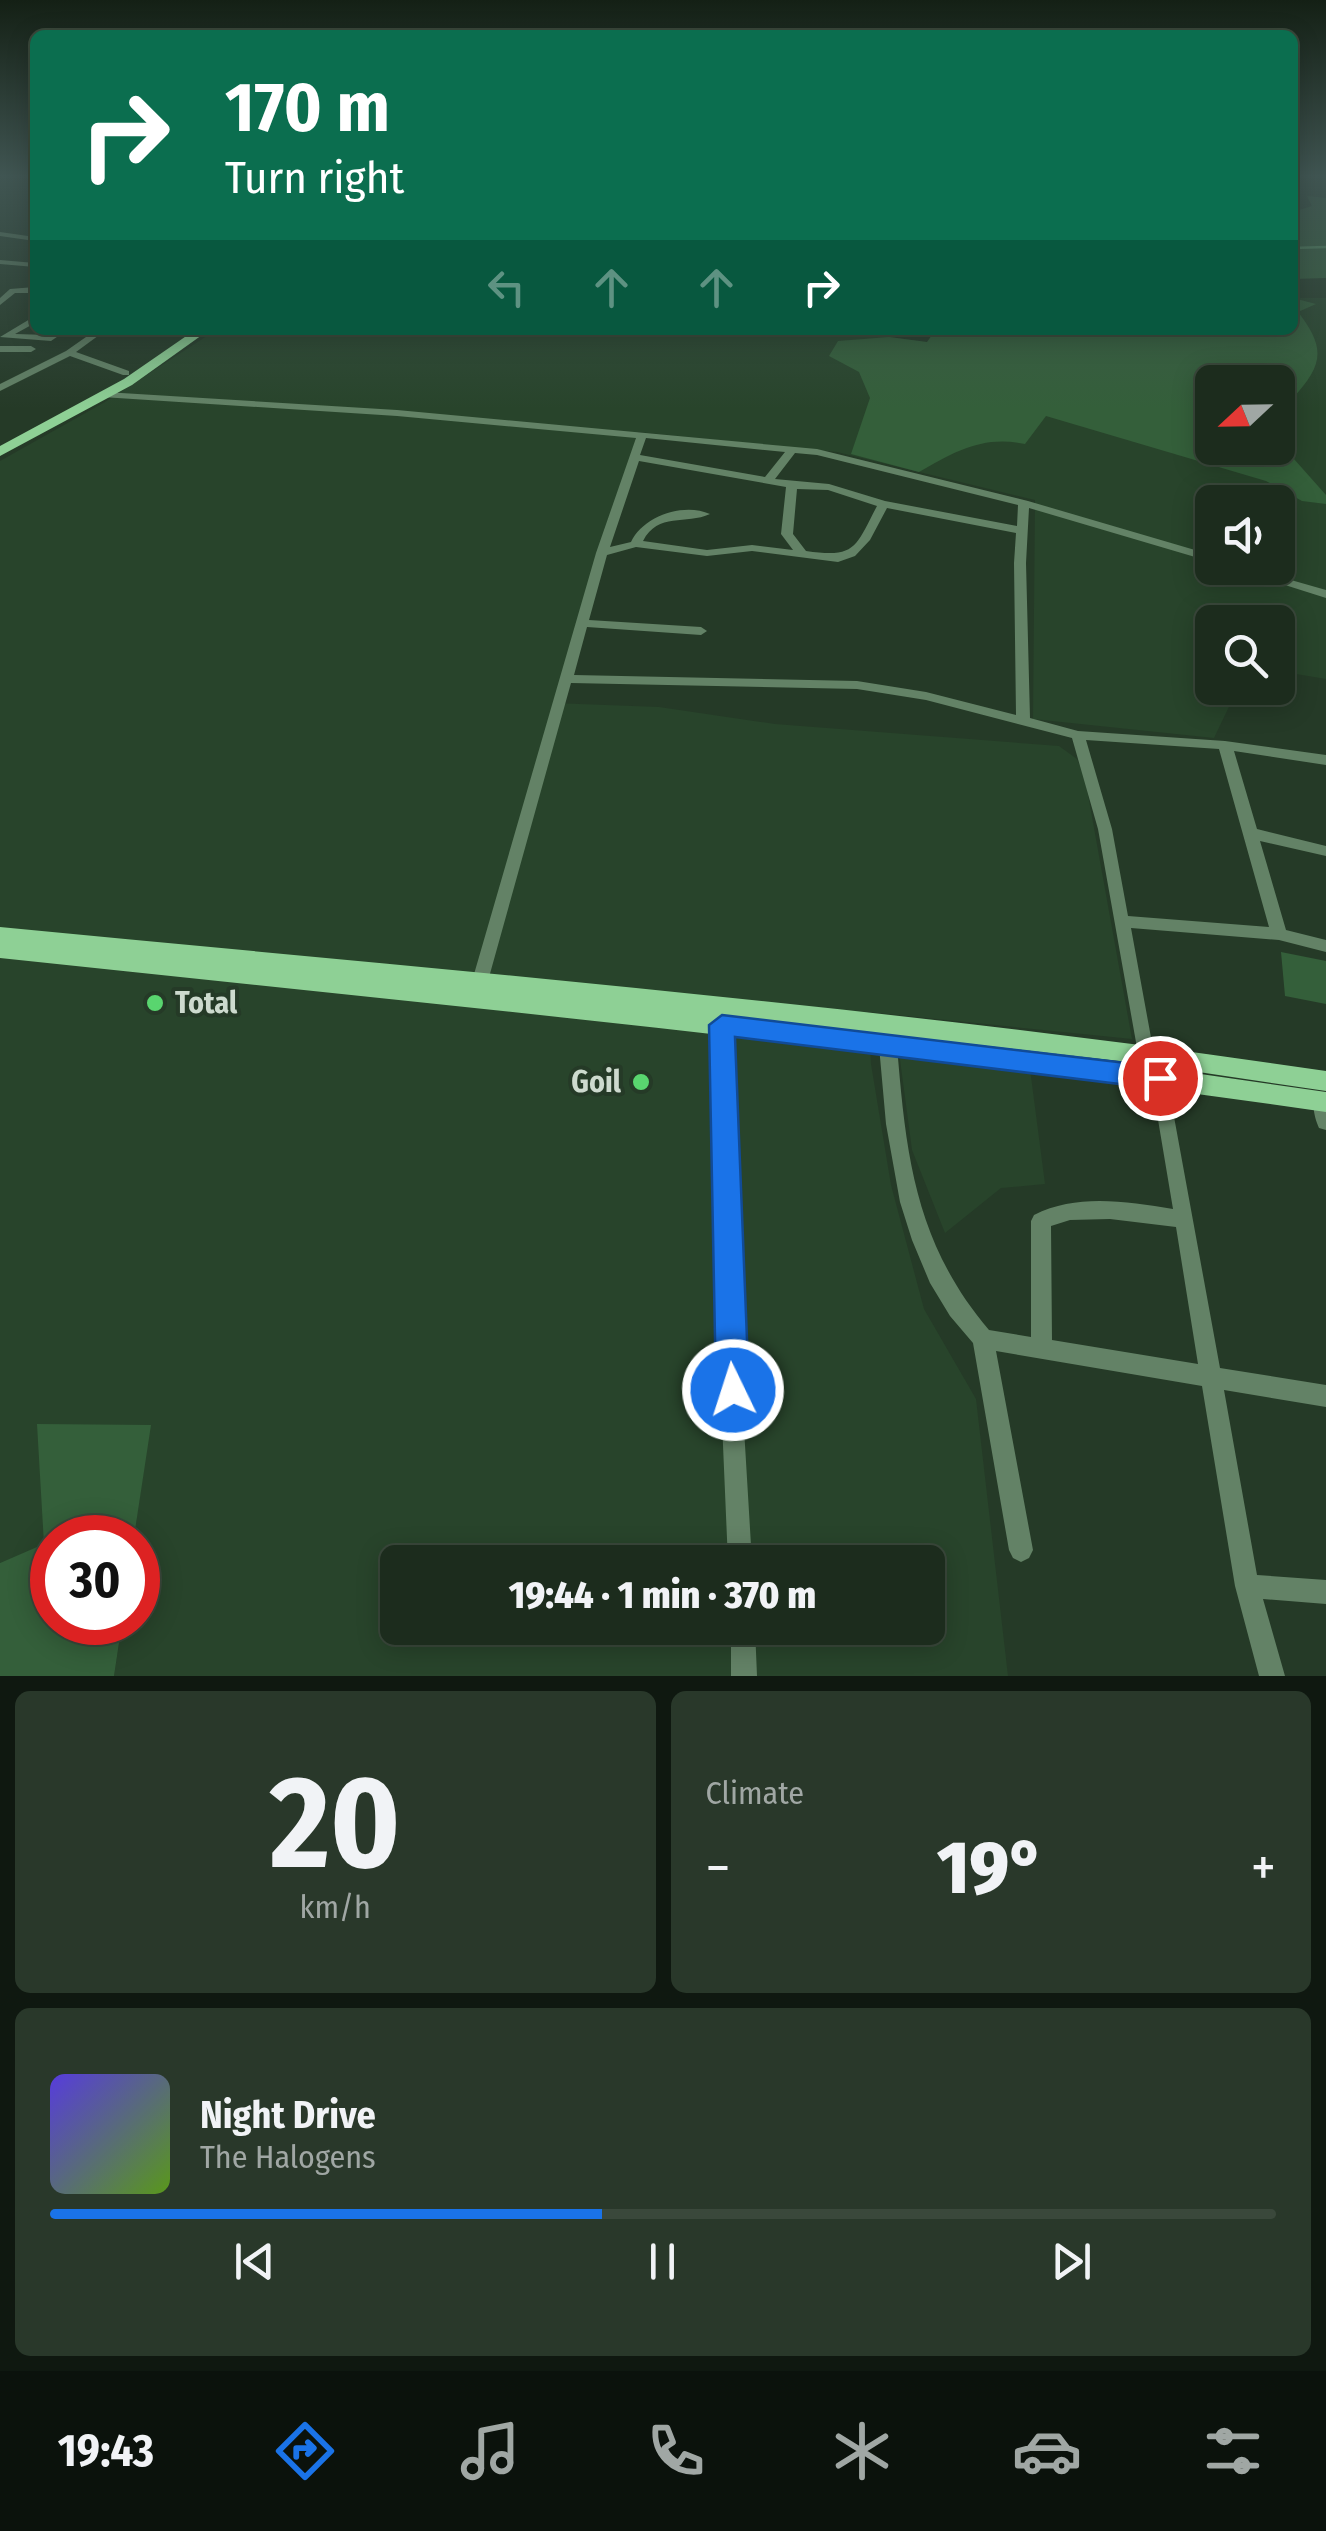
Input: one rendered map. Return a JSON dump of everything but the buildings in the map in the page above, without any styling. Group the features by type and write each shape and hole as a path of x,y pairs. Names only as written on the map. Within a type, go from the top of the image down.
{"main road":[{"path":"0,443 126,373 183,335"},
{"path":"0,452 104,395 195,335"},
{"path":"0,935 1160,1078 1325,1102"},
{"path":"0,950 1145,1054 1325,1102"}],"street":[{"path":"0,262 30,265"},
{"path":"0,289 30,290"},
{"path":"0,302 12,290"},
{"path":"2,336 30,322"},
{"path":"2,336 56,335"},
{"path":"0,388 69,354 95,335"},
{"path":"0,349 31,349"},
{"path":"69,354 126,373"},
{"path":"0,378 12,382"},
{"path":"104,395 397,412 792,450 865,461 1024,502 1195,555"},
{"path":"477,992 602,552 642,435"},
{"path":"768,480 792,450"},
{"path":"635,457 792,485 829,487 884,504 1023,532"},
{"path":"792,485 787,534 803,556"},
{"path":"1023,722 1024,502"},
{"path":"602,552 636,544 706,553 752,548 827,560 851,554 876,524 884,504"},
{"path":"636,544 639,533 662,518 704,514"},
{"path":"1295,585 1326,594"},
{"path":"582,622 701,631"},
{"path":"567,678 857,685 916,694 1078,735 1225,745 1326,760"},
{"path":"1078,735 1105,829 1145,1054"},
{"path":"1225,745 1279,934"},
{"path":"1250,834 1326,850"},
{"path":"1122,922 1279,934 1326,946"},
{"path":"722,1025 728,1328 739,1545"},
{"path":"888,1046 901,1165 920,1230 947,1298 982,1339 1020,1550"},
{"path":"1160,1078 1246,1586 1272,1676"},
{"path":"1042,1349 1041,1221 1051,1214 1110,1211 1184,1220"},
{"path":"982,1339 1326,1396"},
{"path":"1246,1586 1326,1592"},
{"path":"743,1645 744,1676"}],"shaded area":[{"path":"1298,252 1326,252 1326,278 1298,279"},
{"path":"1298,298 1326,298 1326,679 1295,674 1295,605 1195,605 1195,705 1230,705 1214,738 1033,719 1035,500 837,452 638,432 553,703 659,707 775,724 1059,746 1077,759 1085,778 1132,1039 868,1012 871,1064 891,1185 924,1309 976,1399 1008,1676 114,1676 119,1645 160,1645 160,1515 137,1515 150,1425 70,1515 30,1515 30,1551 0,1563 0,461 105,402 208,335 890,335 927,342 932,335 1298,335"},
{"path":"1298,299 1316,304 1298,312"},
{"path":"1298,312 1313,336 1317,356 1310,377 1295,396 1295,365 1195,365 1195,460 1046,416 1025,444 983,443 919,472 851,454 870,398 859,372 829,356 838,341 889,337 927,342 932,335 1298,335"},
{"path":"1295,460 1326,495 1326,504 1295,497 1295,485 1212,465 1295,465"},
{"path":"1281,952 1326,961 1326,1004 1285,996"},
{"path":"899,1052 1030,1069 1045,1184 1001,1188 945,1233 912,1150"},
{"path":"37,1424 151,1425 137,1515 42,1515"},
{"path":"30,1550 30,1645 119,1645 114,1676 0,1676 0,1563"}],"place":[{"name":"Total","path":"155,1003"},
{"name":"Goil","path":"641,1082"}],"route":[{"path":"733,1390 728,1328 722,1025 1160,1078"}]}
